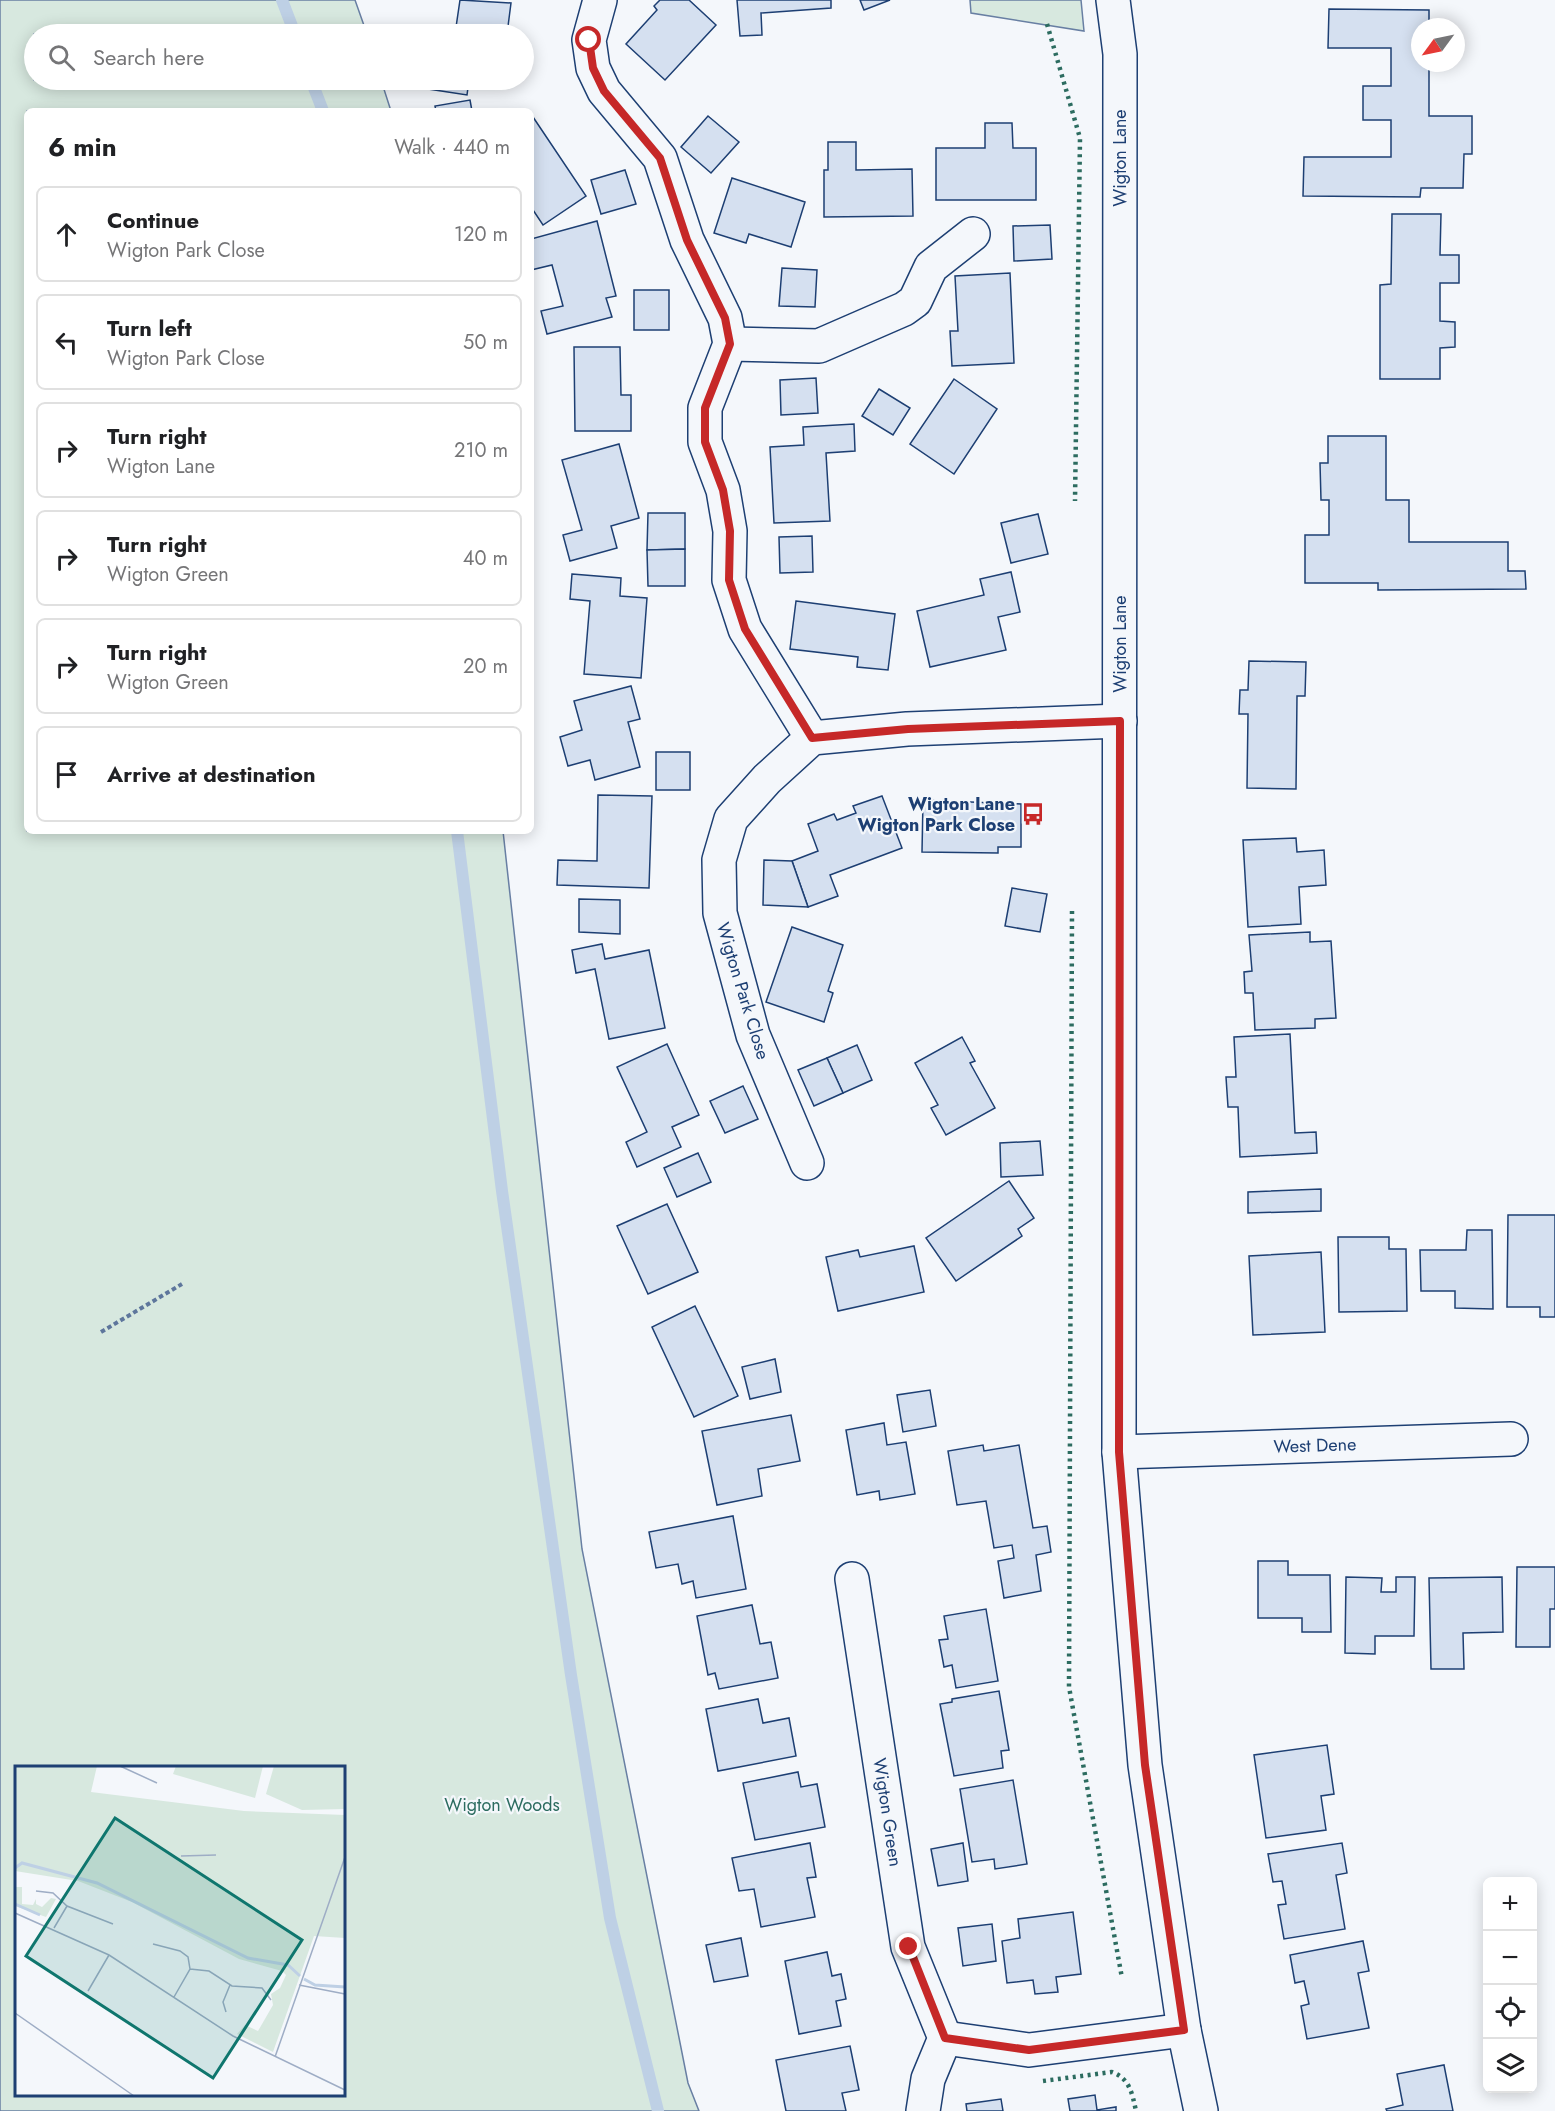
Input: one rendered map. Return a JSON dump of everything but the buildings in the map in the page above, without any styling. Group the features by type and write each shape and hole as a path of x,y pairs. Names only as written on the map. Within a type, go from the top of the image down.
{"street":[{"path":"600,0 589,40 593,68 604,91 660,158 687,240 725,318 730,344 705,408 705,442 723,490 730,531 729,580 745,629 812,738 908,729 1120,721"},
{"name":"Wigton Lane","path":"1113,0 1120,54 1119,1452 1145,1765 1184,2030 1201,2111"},
{"path":"730,344 819,346 915,301 931,267 973,234"},
{"name":"Wigton Park Close","path":"807,1163 753,1035 720,913 719,860 732,819 767,779 812,738"},
{"name":"West Dene","path":"1119,1452 1511,1439"},
{"name":"Wigton Green","path":"852,1579 909,1947 945,2038"},
{"path":"923,2111 928,2079 945,2038 1029,2050 1184,2030"}],"path":[{"path":"101,1332 182,1284"}],"green space":[{"name":"Wigton Woods","path":"0,0 355,0 363,24 24,24 24,90 384,90 390,108 24,108 24,834 503,834 582,1549 688,2083 699,2111 0,2111"},
{"path":"970,0 1081,0 1084,31 971,13"}],"waterway":[{"path":"282,0 291,24"},
{"path":"315,90 322,108"},
{"path":"457,834 502,1191 571,1675 610,1918 658,2111"}],"hedge":[{"path":"1047,24 1080,138 1075,501"},
{"path":"1072,911 1069,1687 1122,1978"},
{"path":"1043,2081 1112,2072 1126,2083 1136,2111"}],"place":[{"name":"Wigton Lane Wigton Park Close","path":"1033,814"}],"route":[{"path":"589,40 593,68 604,91 633,122 660,158 687,240 725,318 730,344 705,408 705,442 723,490 730,531 729,580 745,629 812,738 908,729 1120,721 1119,1452 1145,1765 1184,2030 1029,2050 945,2038 909,1947"}]}
